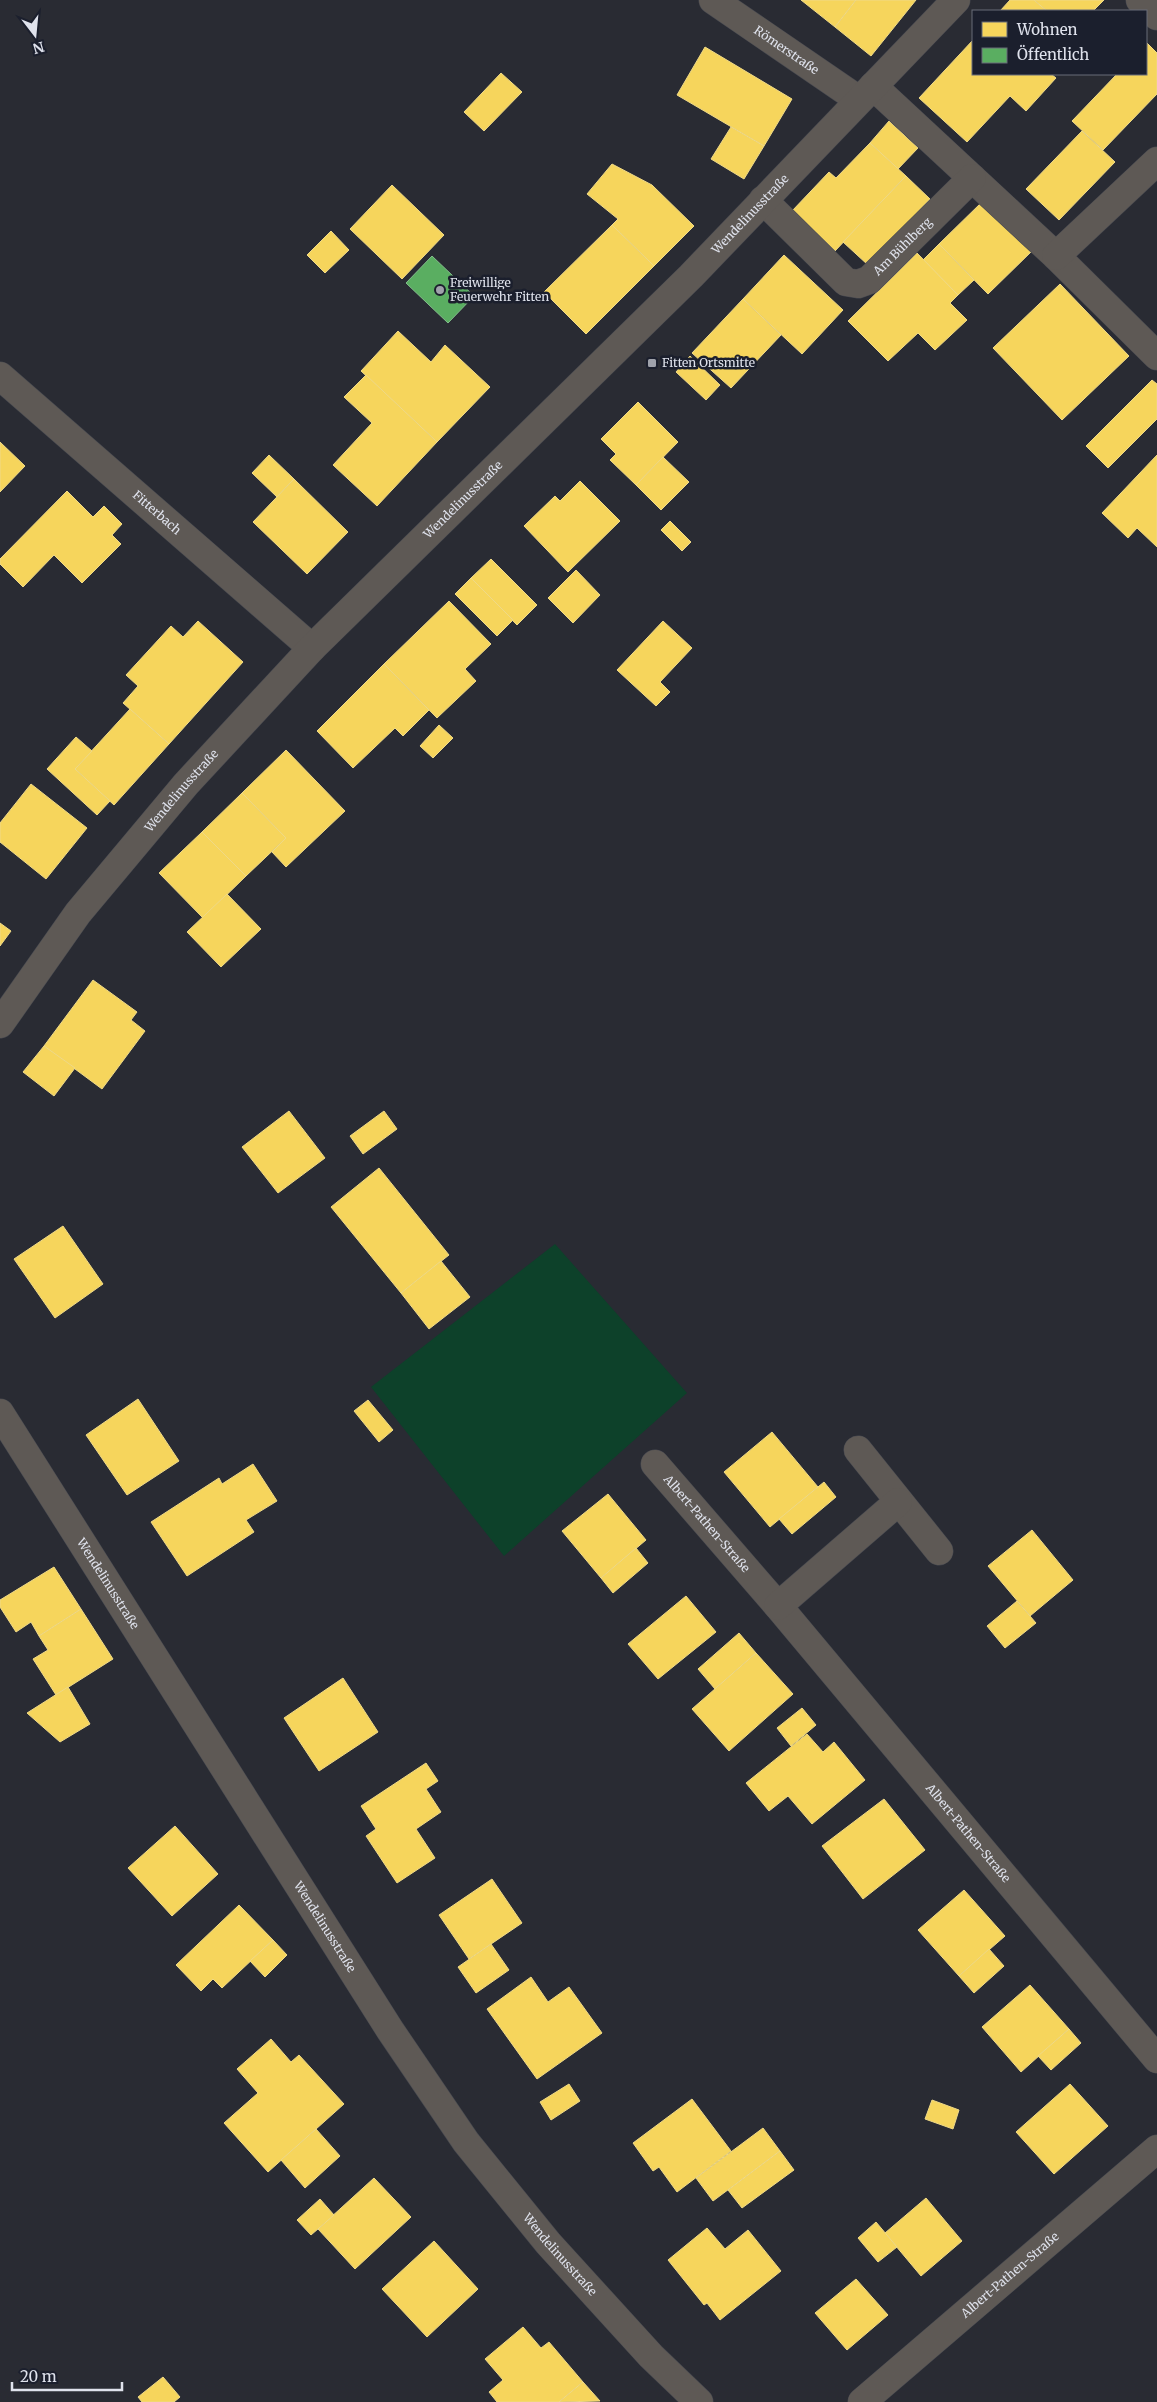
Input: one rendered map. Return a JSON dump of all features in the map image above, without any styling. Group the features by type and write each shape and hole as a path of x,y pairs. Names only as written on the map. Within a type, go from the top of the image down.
{"street":[{"name":"Römerstraße","path":"713,0 866,93"},
{"name":"Wendelinusstraße","path":"0,1024 78,913 186,784 312,648 691,276 956,0"},
{"path":"1140,0 1157,16"},
{"path":"866,93 972,178 1056,256 1157,356"},
{"path":"1056,256 1157,161"},
{"name":"Am Bühlberg","path":"763,200 846,282 858,284 869,280 972,178"},
{"name":"Fitterbach","path":"0,376 312,648"},
{"name":"Wendelinusstraße","path":"0,1413 390,2030 466,2142 554,2250 651,2356 699,2402"},
{"path":"858,1450 898,1502 939,1550"},
{"name":"Albert-Pathen-Straße","path":"655,1464 778,1606 1157,2060"},
{"path":"778,1606 898,1502"},
{"name":"Albert-Pathen-Straße","path":"862,2402 1157,2149"}],"green space":[{"path":"555,1244 687,1393 504,1556 371,1387"}],"building: Wohnen":[{"path":"801,0 856,0 835,27"},
{"path":"856,0 916,0 871,56 835,27"},
{"path":"1010,0 1034,0 1046,10 1001,10"},
{"path":"1034,0 1104,0 1094,10 1046,10"},
{"path":"972,41 972,75 1052,75 1056,78 1026,111 1010,96 967,142 919,98"},
{"path":"1147,43 1157,53 1157,94 1103,150 1072,121 1116,75 1147,75"},
{"path":"705,47 792,99 764,146 677,95"},
{"path":"501,73 522,92 484,131 464,112"},
{"path":"889,121 918,148 898,169 870,143"},
{"path":"731,127 764,146 744,179 711,159"},
{"path":"1082,131 1115,162 1059,220 1026,189"},
{"path":"870,143 906,176 835,251 792,211 829,172 836,178"},
{"path":"612,164 652,185 694,226 654,266 612,225 618,219 587,194"},
{"path":"906,176 930,199 868,265 843,242"},
{"path":"392,185 444,235 402,279 350,229"},
{"path":"983,201 1032,251 988,294 939,244"},
{"path":"612,225 654,266 586,334 544,292"},
{"path":"331,231 349,250 325,273 307,255"},
{"path":"939,244 974,280 958,295 923,260"},
{"path":"917,253 958,295 950,303 967,320 935,350 918,333 888,361 848,321"},
{"path":"784,255 843,310 802,354 743,299"},
{"path":"1060,284 1129,356 1062,420 993,348"},
{"path":"743,299 781,335 731,388 692,353"},
{"path":"398,331 431,362 445,345 490,387 437,442 361,371"},
{"path":"690,356 720,385 706,400 676,372"},
{"path":"366,375 437,442 377,506 333,465 372,423 344,397"},
{"path":"1152,380 1157,384 1157,419 1108,468 1086,446"},
{"path":"638,402 678,442 636,485 610,460 616,454 601,439"},
{"path":"0,442 25,466 0,492"},
{"path":"269,455 294,479 277,497 252,473"},
{"path":"1157,455 1157,547 1137,528 1128,538 1102,513"},
{"path":"663,457 689,482 661,510 636,485"},
{"path":"294,479 348,532 307,574 253,522"},
{"path":"580,481 620,521 568,572 524,526 555,496 560,501"},
{"path":"67,491 93,517 104,506 122,524 112,535 121,544 82,583 54,555 23,587 0,564 0,559"},
{"path":"670,521 691,542 682,551 661,530"},
{"path":"491,559 537,605 517,625 471,578"},
{"path":"576,570 600,595 573,623 548,598"},
{"path":"471,578 513,620 497,636 455,594"},
{"path":"449,601 491,644 465,669 476,681 437,718 384,664"},
{"path":"198,621 243,662 169,744 123,703 138,686 126,675 171,626 183,637"},
{"path":"663,621 692,648 660,682 670,692 656,706 617,670"},
{"path":"384,664 429,710 403,736 395,728 353,768 317,731"},
{"path":"130,709 169,744 114,805 75,769"},
{"path":"439,725 453,738 433,758 420,746"},
{"path":"76,737 92,751 75,769 110,801 97,815 47,769"},
{"path":"286,750 345,811 286,867 272,852 286,838 242,793"},
{"path":"31,784 87,828 46,879 0,842 0,823"},
{"path":"242,793 286,838 246,876 202,832"},
{"path":"202,832 246,876 203,918 159,873"},
{"path":"227,894 261,929 221,967 187,932"},
{"path":"0,923 11,931 0,946"},
{"path":"93,980 137,1012 131,1020 145,1031 102,1089 44,1046"},
{"path":"44,1046 75,1068 54,1096 23,1072"},
{"path":"289,1111 325,1158 278,1193 242,1147"},
{"path":"384,1111 397,1129 363,1154 350,1136"},
{"path":"379,1168 449,1255 401,1293 331,1207"},
{"path":"63,1226 103,1284 55,1318 14,1259"},
{"path":"441,1261 470,1297 429,1329 401,1293"},
{"path":"138,1399 179,1461 127,1495 86,1435"},
{"path":"368,1400 393,1430 379,1442 354,1411"},
{"path":"772,1432 818,1487 770,1527 724,1472"},
{"path":"253,1464 277,1501 246,1520 254,1532 187,1576 151,1522 219,1478 222,1484"},
{"path":"824,1482 836,1497 792,1534 779,1519"},
{"path":"608,1494 646,1540 601,1578 562,1531"},
{"path":"1032,1530 1073,1580 1030,1616 988,1566"},
{"path":"636,1548 648,1563 613,1593 601,1578"},
{"path":"54,1567 81,1609 39,1636 31,1622 16,1632 0,1607 0,1600"},
{"path":"686,1596 716,1632 658,1679 628,1644"},
{"path":"1017,1601 1036,1623 1005,1648 987,1626"},
{"path":"81,1609 113,1659 56,1695 33,1659 48,1650 39,1636"},
{"path":"739,1633 756,1653 715,1689 698,1669"},
{"path":"756,1653 793,1694 729,1751 692,1709"},
{"path":"343,1678 378,1732 319,1771 284,1718"},
{"path":"68,1687 90,1724 60,1742 27,1713"},
{"path":"802,1708 816,1725 791,1746 777,1728"},
{"path":"807,1734 823,1752 834,1742 865,1780 812,1824 788,1796 769,1811 746,1783"},
{"path":"426,1763 438,1781 426,1789 441,1812 416,1829 435,1858 397,1883 366,1836 376,1829 361,1806"},
{"path":"884,1799 925,1850 863,1899 822,1846"},
{"path":"175,1826 218,1874 172,1916 128,1868"},
{"path":"492,1879 522,1923 469,1959 439,1915"},
{"path":"964,1890 1005,1936 959,1976 918,1930"},
{"path":"239,1905 273,1940 222,1988 213,1979 201,1991 176,1965"},
{"path":"273,1940 287,1955 265,1977 250,1961"},
{"path":"491,1944 509,1970 476,1993 458,1967"},
{"path":"989,1949 1004,1966 974,1993 959,1976"},
{"path":"531,1977 548,2002 569,1987 602,2033 537,2079 487,2009"},
{"path":"1030,1985 1069,2029 1021,2072 982,2027"},
{"path":"1069,2029 1081,2043 1051,2070 1038,2056"},
{"path":"271,2039 291,2062 299,2055 344,2104 268,2172 224,2123 258,2093 237,2069"},
{"path":"569,2084 580,2101 551,2120 540,2102"},
{"path":"1070,2084 1108,2126 1054,2174 1016,2132"},
{"path":"692,2099 731,2151 677,2192 659,2167 653,2171 633,2143"},
{"path":"932,2100 959,2110 953,2129 925,2119"},
{"path":"763,2128 780,2151 713,2201 696,2178"},
{"path":"316,2129 340,2156 305,2188 281,2160"},
{"path":"780,2151 794,2170 742,2208 728,2190"},
{"path":"374,2178 411,2217 355,2269 318,2229"},
{"path":"926,2198 962,2241 921,2276 885,2233"},
{"path":"320,2199 334,2215 311,2235 297,2220"},
{"path":"876,2222 897,2247 878,2262 858,2238"},
{"path":"707,2228 725,2249 748,2230 781,2271 720,2320 707,2303 704,2305 668,2260"},
{"path":"434,2241 478,2289 427,2337 382,2289"},
{"path":"856,2279 888,2315 847,2350 815,2313"},
{"path":"523,2327 541,2348 549,2342 583,2382 559,2402 497,2402 489,2392 503,2380 485,2359"},
{"path":"163,2377 180,2397 174,2402 142,2402 138,2397"},
{"path":"583,2382 600,2401 559,2402"}],"building: Öffentlich":[{"name":"Freiwillige Feuerwehr Fitten","path":"432,256 474,296 448,323 406,283"}],"place":[{"name":"Freiwillige Feuerwehr Fitten","path":"440,290"},
{"name":"Fitten Ortsmitte","path":"652,363"}]}
